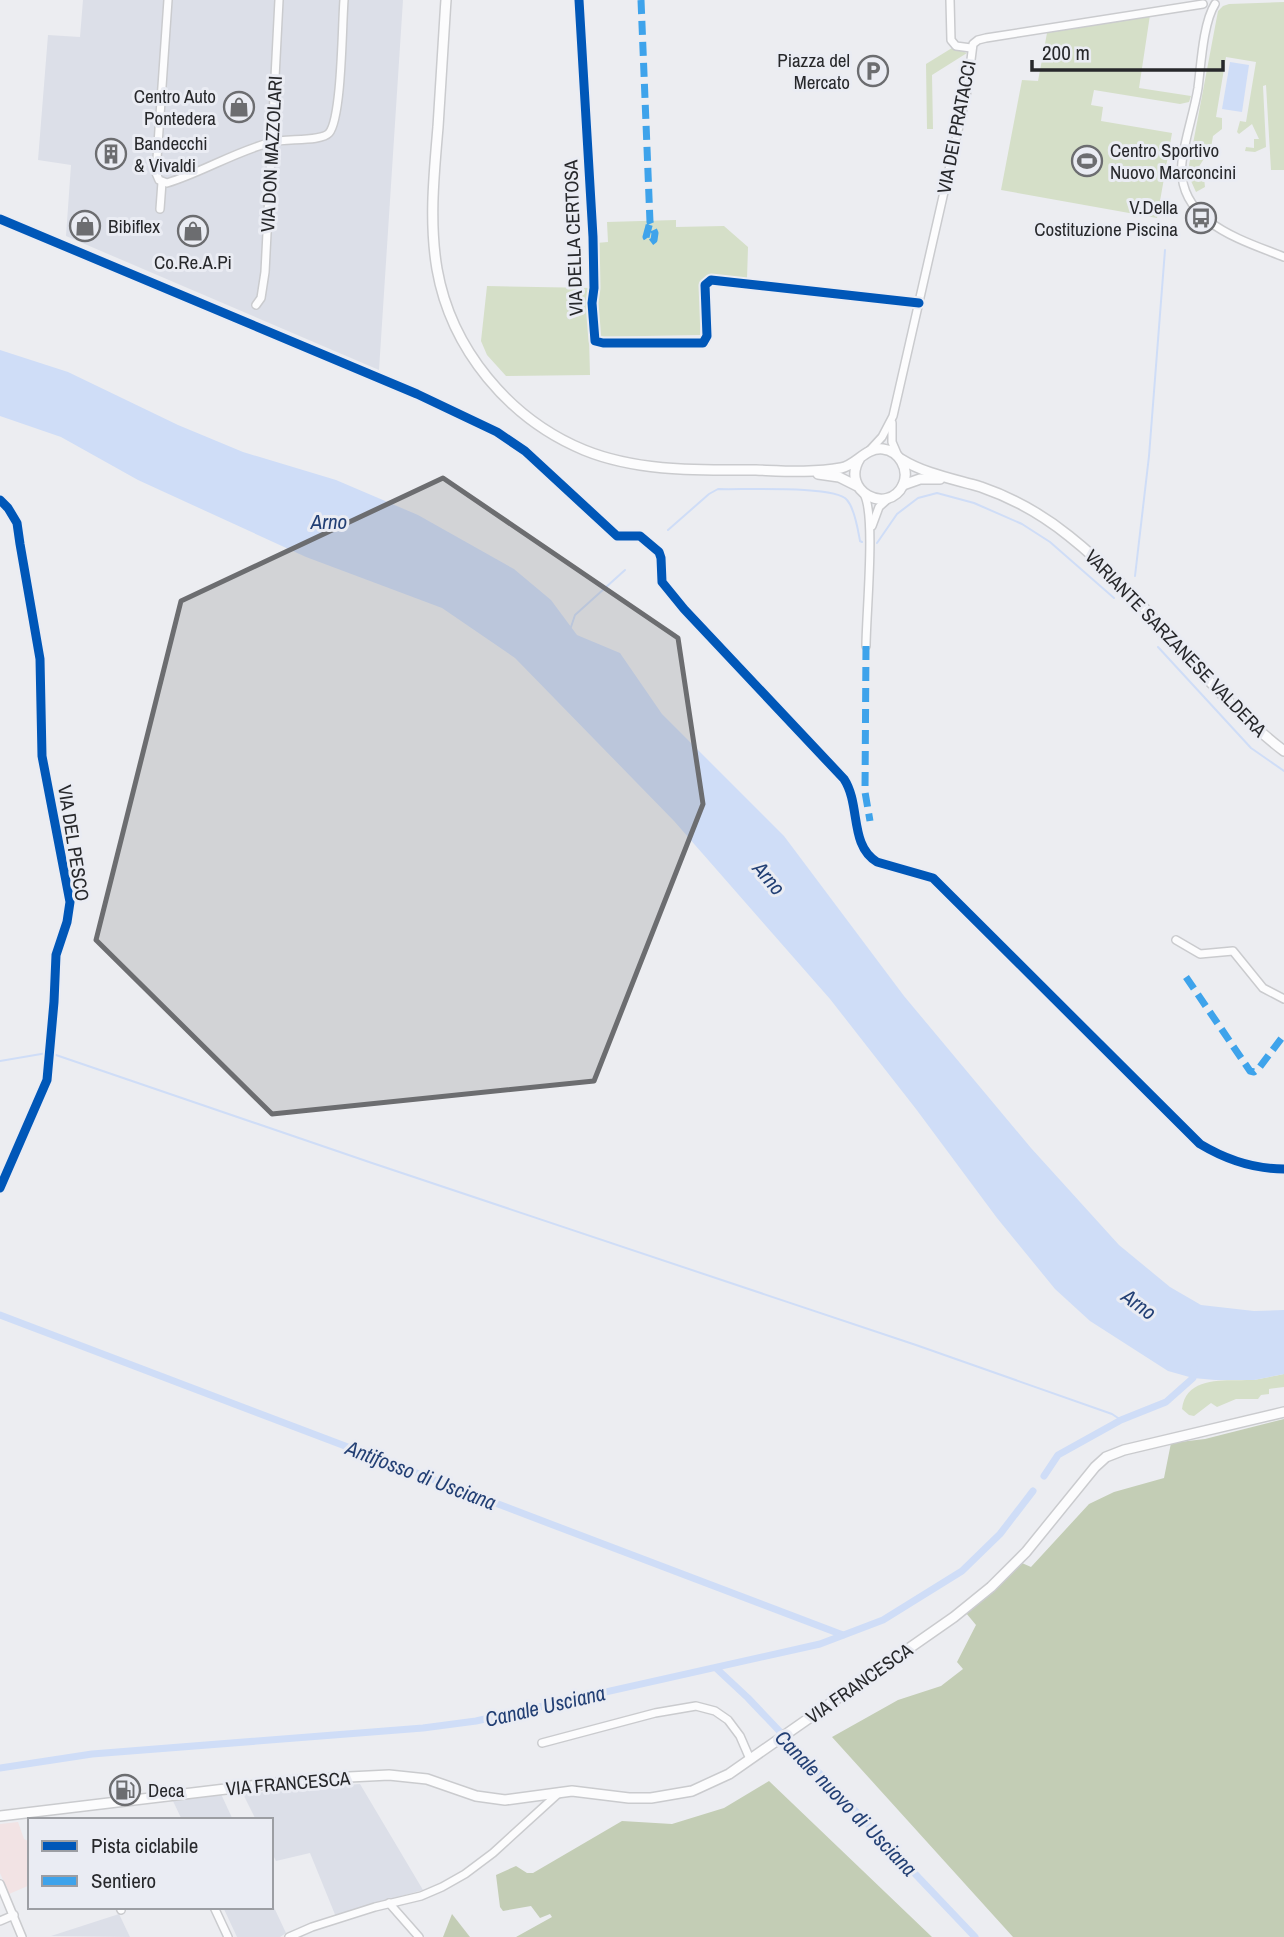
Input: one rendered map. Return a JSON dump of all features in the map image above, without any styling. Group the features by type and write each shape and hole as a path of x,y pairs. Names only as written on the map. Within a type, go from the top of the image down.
{"main road":[{"path":"446,0 433,205 435,254 450,315 463,343 483,373 506,399 534,422 563,440 594,453 635,464 792,471 841,468 876,449 886,449 900,458 905,473 903,485 889,497 876,498 839,477 792,471"},
{"path":"862,491 855,473 863,455"},
{"name":"VARIANTE SARZANESE VALDERA","path":"900,458 913,467 989,490 1014,501 1070,537 1109,572 1250,721 1284,751"},
{"name":"VARIANTE SARZANESE VALDERA","path":"903,485 924,478 955,480"},
{"name":"VIA FRANCESCA","path":"0,1816 309,1779 389,1775 427,1779 476,1796 505,1800 581,1791 629,1798 671,1796 706,1786 954,1617 991,1587 1026,1552 1095,1466 1106,1457 1124,1450 1284,1412"}],"street":[{"path":"160,209 162,182 156,173 156,156 168,0"},
{"name":"VIA DON MAZZOLARI","path":"256,305 261,298 265,272 279,0"},
{"path":"162,182 174,180 271,142 324,137 330,132 336,119 344,0"},
{"name":"VIA DELLA CERTOSA","path":"579,0 593,237 592,303 595,341 703,343 707,336 705,285 711,280 919,303"},
{"path":"950,0 951,40 956,46 971,48"},
{"path":"1201,2 1207,13 1207,30"},
{"name":"VIA DEI PRATACCI","path":"900,458 892,442 893,416 967,91 971,48 975,42 1201,2 1209,7 1216,2"},
{"path":"1216,2 1207,30 1182,163 1185,188 1197,208 1219,230 1284,257"},
{"name":"VIA DEI PRATACCI","path":"863,455 880,441 893,416"},
{"path":"862,491 869,509 866,646"},
{"path":"869,537 876,512 889,497"},
{"name":"VIA DEL PESCO","path":"0,500 13,515 20,544 40,659 42,757 70,902 67,922 56,955 50,1049 43,1093 0,1188"},
{"path":"1176,940 1200,954 1233,951 1263,988 1284,999"},
{"path":"542,1743 656,1713 696,1706 715,1712 727,1720 753,1756"},
{"path":"289,1937 312,1927 431,1892 465,1874 493,1853 560,1792"},
{"path":"52,1809 55,1818"},
{"path":"0,1884 22,1937"},
{"path":"389,1903 419,1937"},
{"path":"215,1909 228,1937"},
{"path":"0,1920 13,1915"}],"highlighted area":[{"path":"443,478 678,638 703,804 594,1081 272,1114 96,940 181,601"}],"shaded area":[{"path":"83,0 403,0 379,370 66,236 71,165 38,160 48,35 80,37"},
{"path":"360,1784 423,1890 361,1907 336,1917 310,1853 276,1861 273,1855 273,1818 255,1818 243,1794"},
{"path":"221,1794 232,1818 181,1818 173,1801"},
{"path":"18,1822 24,1839 28,1841 28,1886 9,1894 0,1873 0,1824"},
{"path":"273,1905 286,1933 280,1937 237,1937 224,1909 273,1909"},
{"path":"119,1914 130,1937 51,1936"}],"green space":[{"path":"1284,2 1284,170 1271,170 1266,85 1263,86 1266,147 1255,152 1245,151 1246,147 1254,148 1254,139 1259,139 1252,124 1239,134 1237,132 1240,121 1246,122 1256,62 1226,57 1216,117 1222,118 1222,129 1213,136 1211,148 1198,168 1203,169 1205,187 1196,192 1189,165 1218,11 1229,4"},
{"name":"Centro Sportivo Nuovo Marconcini","path":"1150,15 1139,88 1191,96 1189,102 1180,104 1094,90 1091,105 1103,107 1101,121 1172,133 1157,218 1001,190 1022,80 1038,81 1047,33"},
{"path":"952,48 967,53 932,75 933,129 927,129 926,64"},
{"path":"676,220 676,227 724,226 748,247 747,279 703,278 700,335 589,337 590,375 506,376 487,355 481,341 487,286 594,288 596,243 608,242 607,222"},
{"path":"1284,1374 1284,1387 1269,1389 1269,1394 1261,1395 1258,1399 1236,1399 1217,1407 1211,1403 1194,1416 1182,1409 1185,1398 1199,1385"},
{"path":"1284,1419 1284,1937 1013,1937 832,1737 898,1700 941,1686 963,1669 957,1662 976,1625 966,1613 1022,1563 1031,1567 1089,1504 1114,1492 1164,1478 1171,1443 1205,1439"},
{"path":"769,1781 932,1937 516,1937 552,1917 550,1914 540,1918 531,1906 503,1911 500,1907 496,1875 516,1866 527,1873 533,1873 622,1821 672,1824 724,1808"},
{"path":"452,1914 470,1937 443,1937"}],"water":[{"path":"1230,62 1249,65 1242,112 1222,109"},
{"name":"Arno","path":"0,350 68,372 178,425 243,452 336,480 418,515 514,569 551,600 577,635 620,653 662,714 784,836 904,996 1031,1148 1119,1245 1170,1287 1201,1305 1254,1311 1284,1310 1284,1374 1254,1380 1215,1380 1193,1378 1168,1371 1090,1321 1055,1289 997,1218 830,999 674,821 515,658 442,608 306,557 138,480 61,437 0,416"}],"waterway":[{"path":"1135,576 1149,456 1165,250"},
{"path":"668,530 718,489 807,490 839,495 847,500 862,542"},
{"path":"877,543 897,514 918,498 937,493 974,503 1022,524 1050,542 1114,598"},
{"path":"571,627 575,615 625,570"},
{"path":"1158,647 1251,748 1284,771"},
{"path":"0,1061 47,1053"},
{"path":"53,1054 916,1345 1112,1414 1121,1420"},
{"name":"Antifosso di Usciana","path":"0,1315 843,1635"},
{"name":"Canale Usciana","path":"1044,1476 1058,1455 1121,1420 1166,1402 1193,1378 1194,1368"},
{"name":"Canale Usciana","path":"0,1768 92,1754 423,1728 476,1721 820,1644 883,1620 962,1571 1000,1534 1033,1491"},
{"name":"Canale nuovo di Usciana","path":"717,1669 748,1698 975,1937"}],"marked path":[{"path":"641,0 650,222 655,233 654,240 650,243 646,237 650,222"},
{"path":"866,646 865,792 870,821"},
{"path":"1186,977 1250,1071 1254,1072 1259,1068 1284,1035"}],"cycle path":[{"path":"579,0 593,237 592,303 595,341 703,343 707,336 705,285 711,280 919,303"},
{"path":"0,219 417,394 497,432 525,451 617,536 640,536 659,552 662,582 684,609 844,779 849,789 862,846 868,855 877,862 933,878 1200,1144 1240,1162 1284,1169"},
{"path":"0,500 17,523 40,659 42,756 70,902 67,922 56,955 47,1080 0,1188"}],"place":[{"name":"Piazza del Mercato","path":"873,71"},
{"name":"Centro Auto Pontedera","path":"239,107"},
{"name":"Bandecchi & Vivaldi","path":"111,154"},
{"name":"Centro Sportivo Nuovo Marconcini","path":"1087,161"},
{"name":"V.Della Costituzione Piscina","path":"1201,218"},
{"name":"Bibiflex","path":"85,226"},
{"name":"Co.Re.A.Pi","path":"193,231"},
{"name":"Deca","path":"125,1790"}]}
